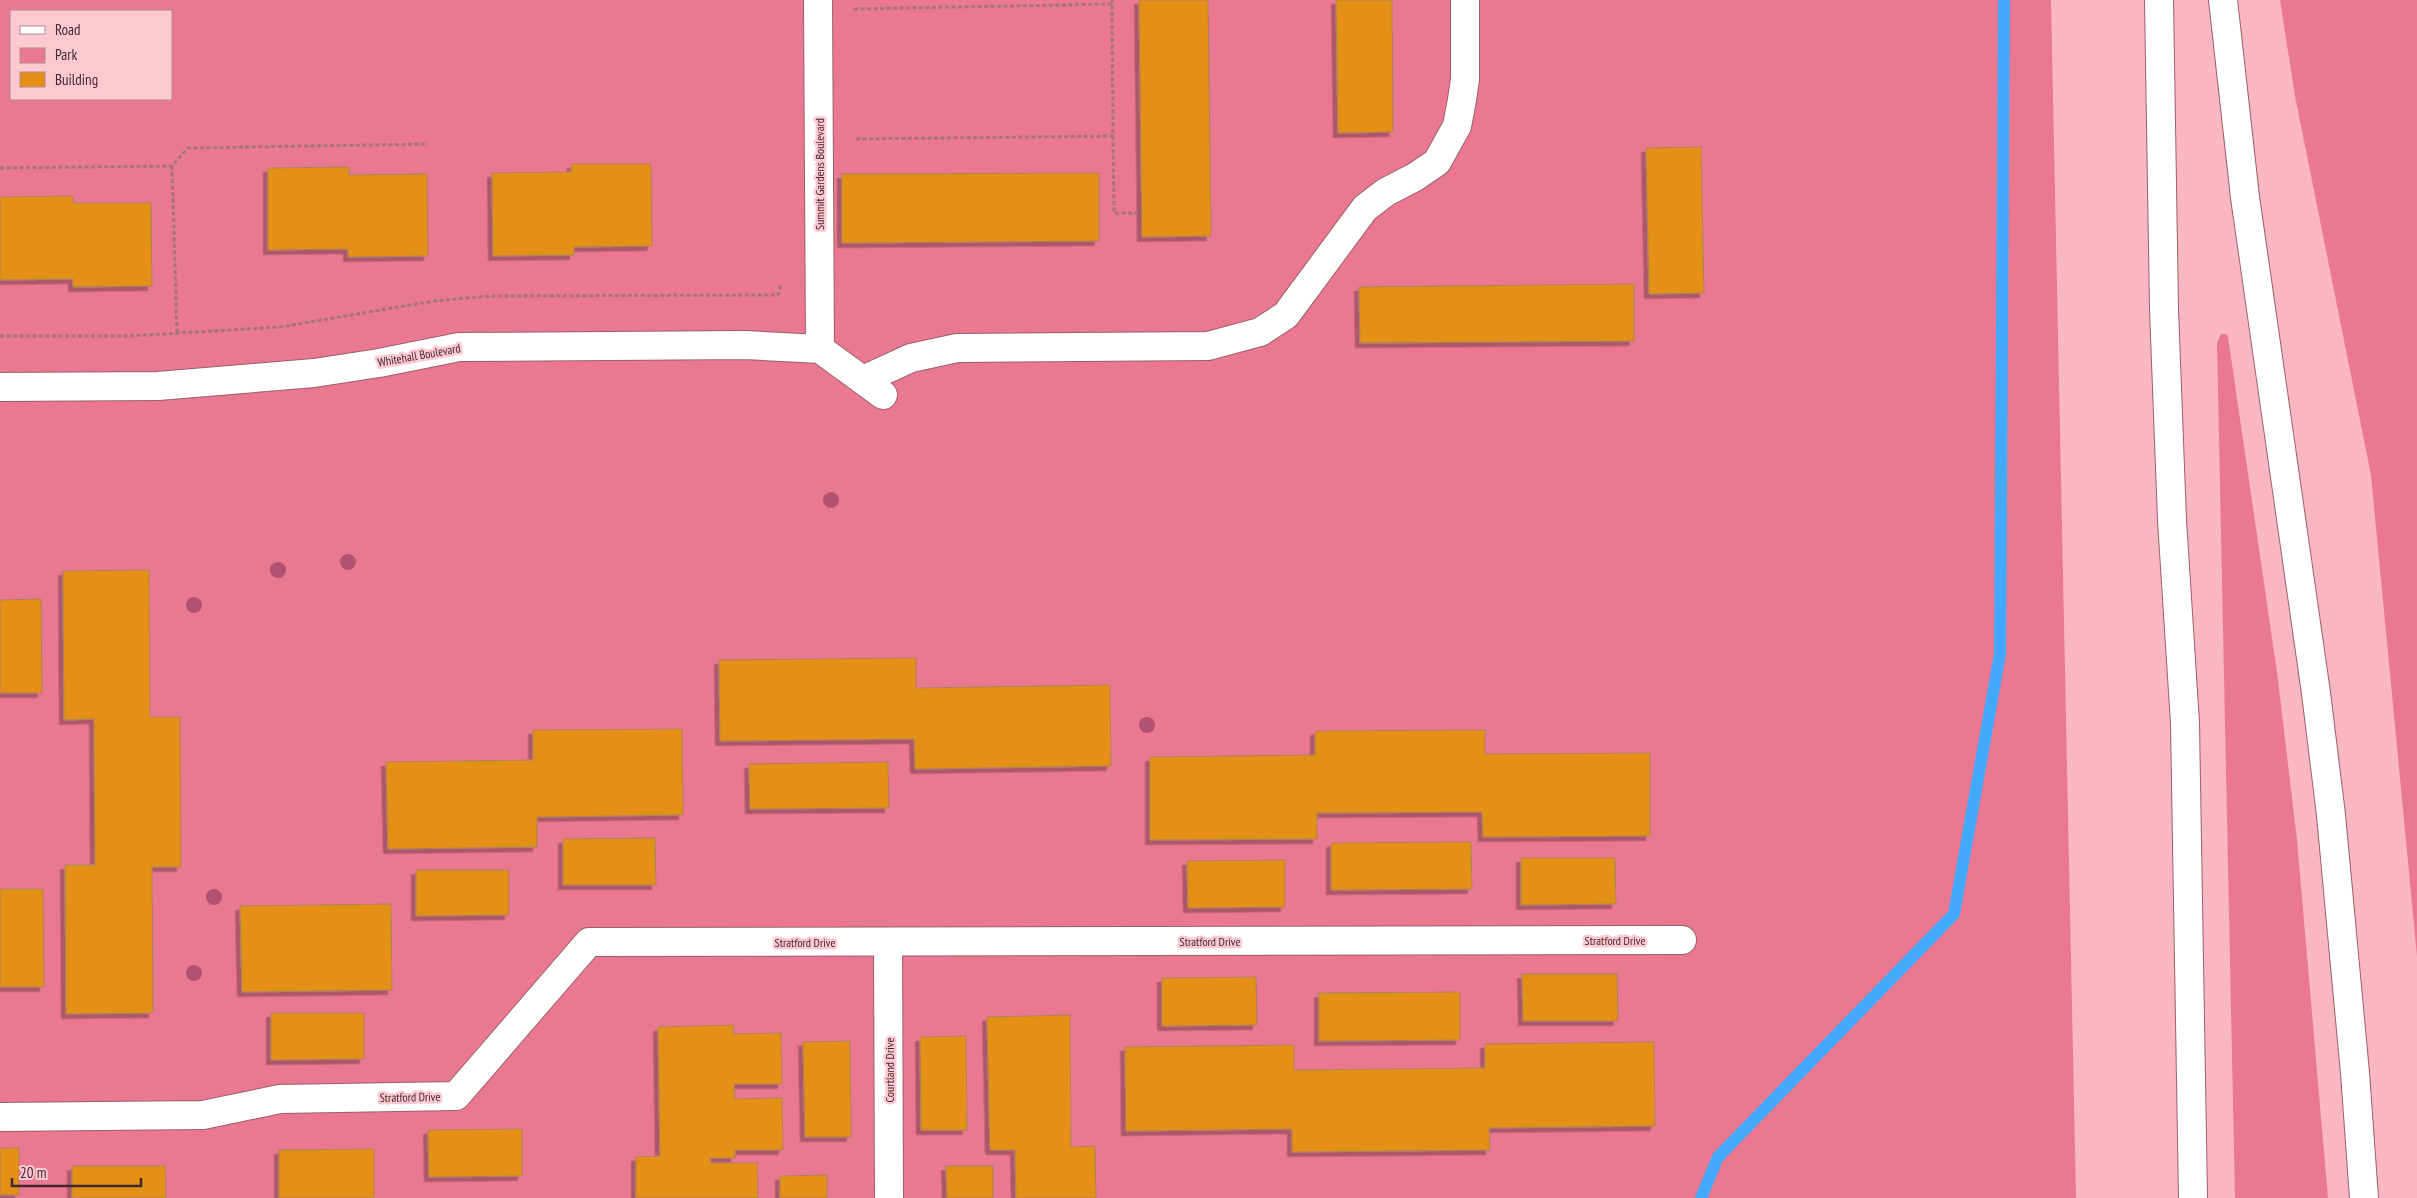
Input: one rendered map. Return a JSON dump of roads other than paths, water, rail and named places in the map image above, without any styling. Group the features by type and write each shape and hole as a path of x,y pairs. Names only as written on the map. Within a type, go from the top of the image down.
{"main road":[{"path":"820,348 873,387 911,358 957,348 1208,346 1260,332 1286,315 1365,208 1386,192 1415,177 1437,162 1457,126 1462,100 1465,79 1465,0"},
{"path":"2159,0 2165,338 2172,520 2185,723 2193,1198"},
{"path":"2223,0 2245,198 2316,693 2331,815 2355,1074 2364,1198"},
{"name":"Summit Gardens Boulevard","path":"818,5 820,348"},
{"name":"Whitehall Boulevard","path":"0,387 158,386 295,374 379,363 459,347 745,345 820,348"},
{"name":"Stratford Drive","path":"0,1117 203,1115 280,1099 456,1096 589,942 1682,940"},
{"name":"Courtland Drive","path":"888,942 889,1198"}],"waterway":[{"path":"1701,1198 1718,1157 1954,914 2000,654 2004,0"}]}
